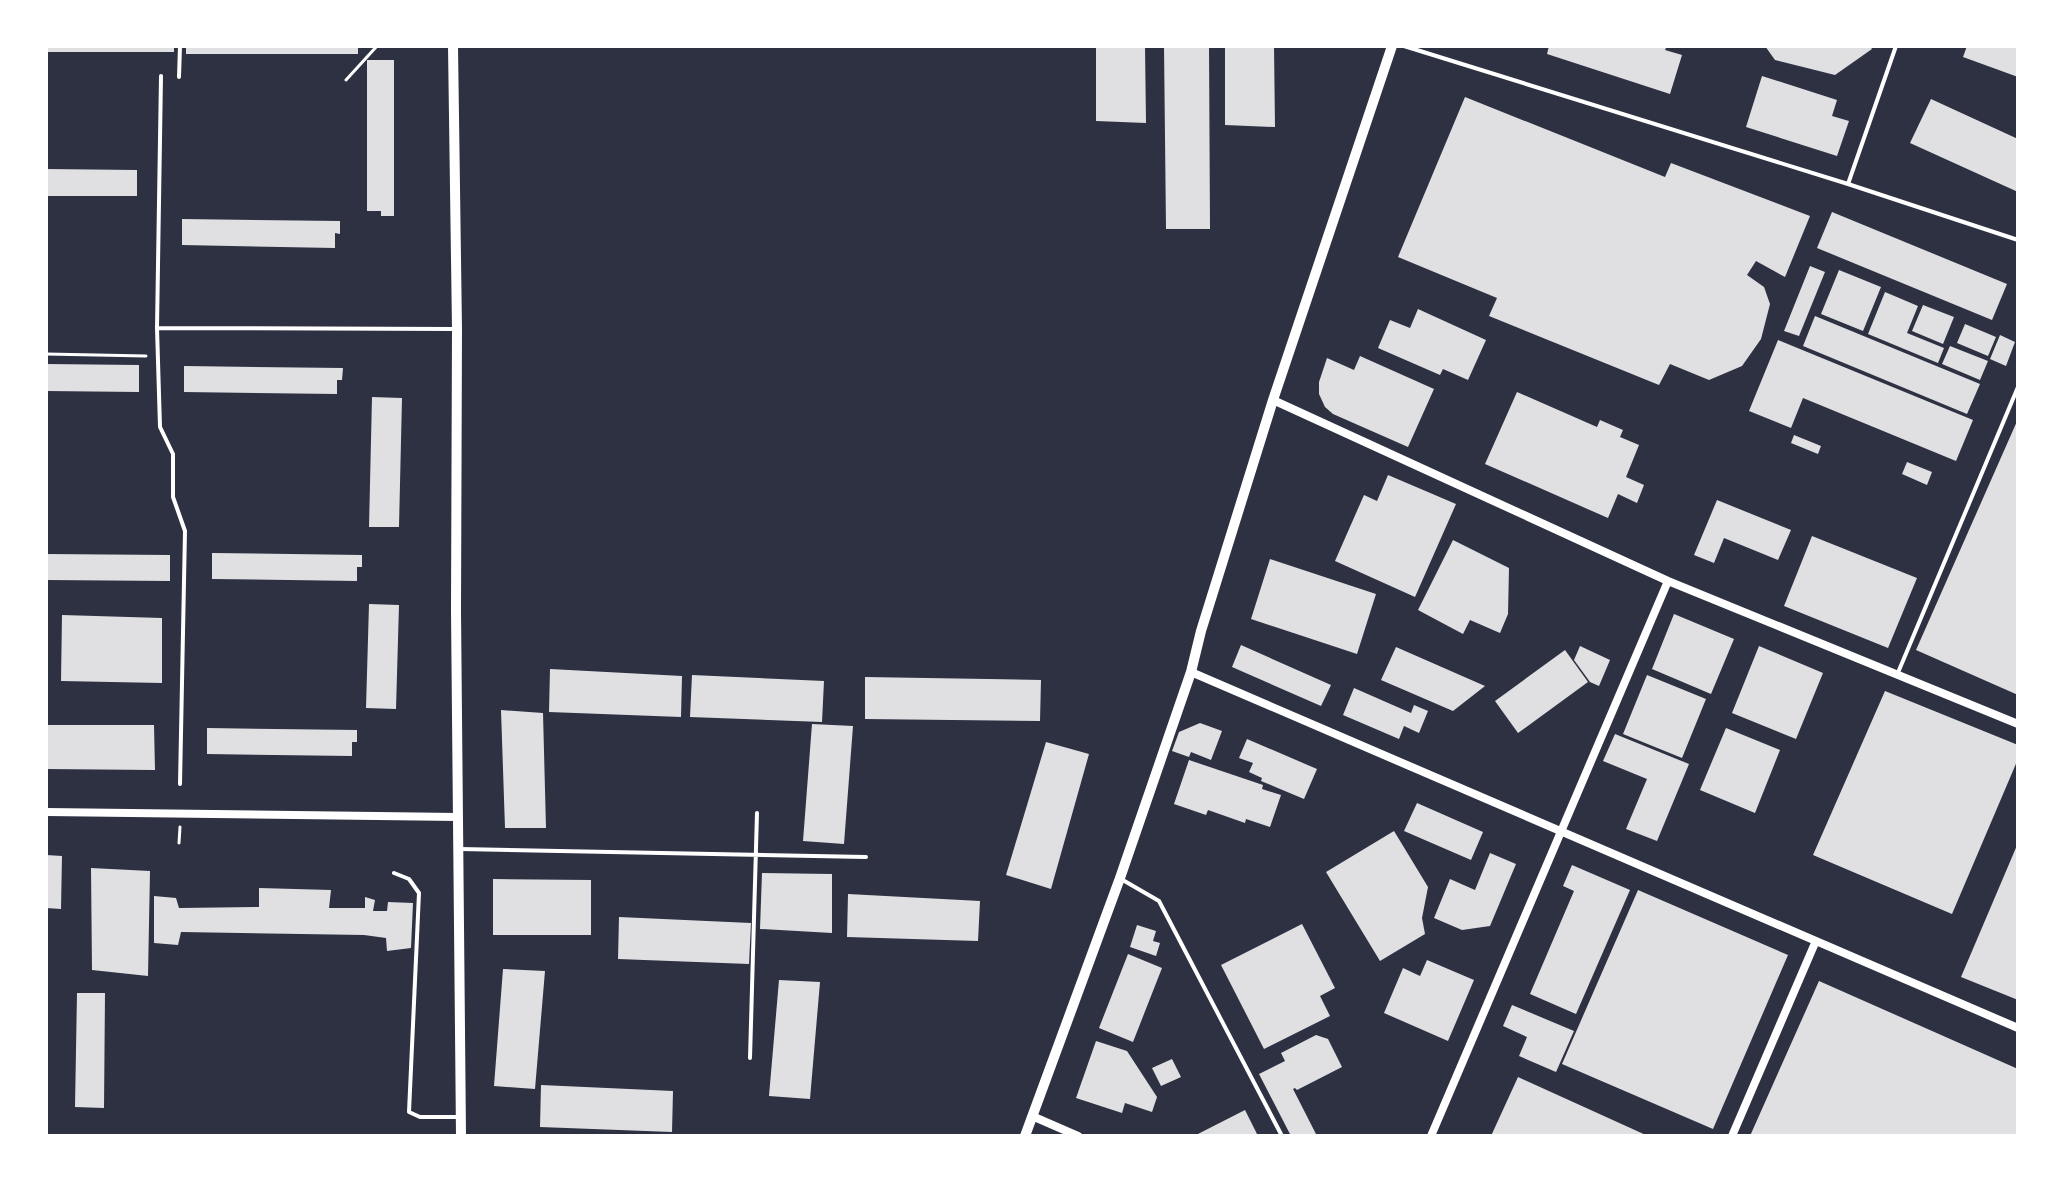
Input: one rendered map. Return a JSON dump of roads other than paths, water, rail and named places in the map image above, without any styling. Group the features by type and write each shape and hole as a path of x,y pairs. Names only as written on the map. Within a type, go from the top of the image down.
{"street":[{"path":"453,46 461,1136"},
{"path":"1025,1136 1120,878 1191,672 1273,400 1392,46"},
{"path":"1273,400 1668,581 2018,724"},
{"path":"1431,1136 1668,581"},
{"path":"1191,672 2018,1028"},
{"path":"46,812 458,817"},
{"path":"1732,1136 1815,943"},
{"path":"1032,1116 1078,1136"}],"lane":[{"path":"179,77 180,46"},
{"path":"1404,46 2018,240"},
{"path":"1848,184 1896,46"},
{"path":"161,76 157,328 160,427 173,454 173,497 185,531 180,784"},
{"path":"157,328 457,329"},
{"path":"1897,675 2018,387"},
{"path":"750,1058 757,813"},
{"path":"458,849 866,857"},
{"path":"394,873 409,879 419,893 409,1112 420,1117 461,1117"},
{"path":"1120,878 1159,901 1282,1136"}]}
